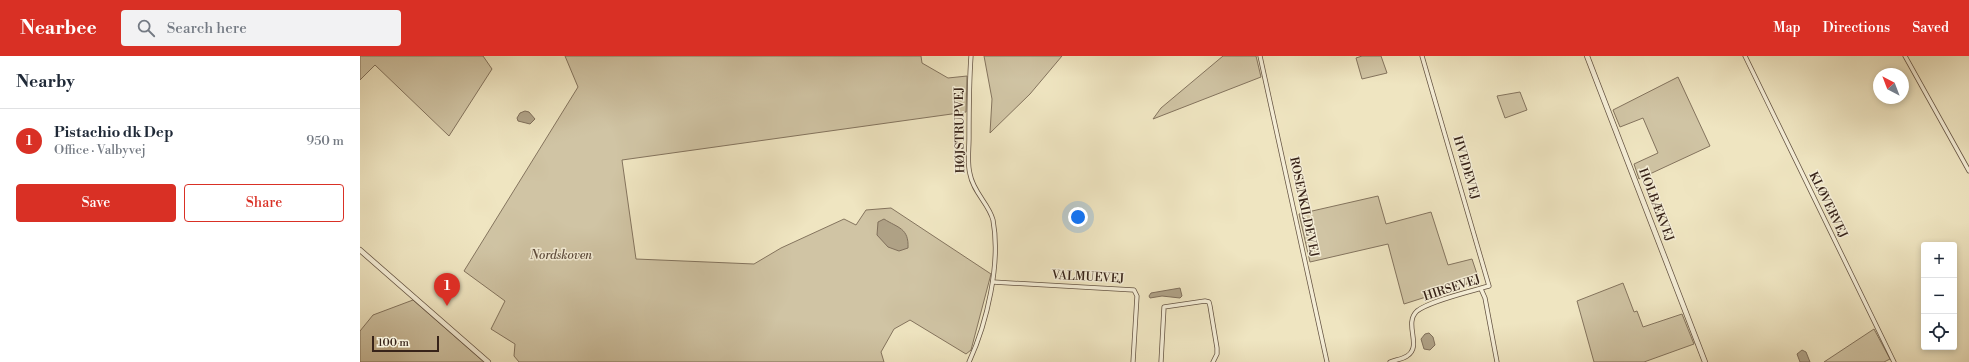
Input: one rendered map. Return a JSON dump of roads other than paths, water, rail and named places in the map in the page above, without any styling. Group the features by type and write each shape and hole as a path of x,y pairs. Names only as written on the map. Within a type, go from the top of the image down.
{"street":[{"name":"HØJSTRUPVEJ","path":"969,362 978,339 993,282 992,219 978,195 970,174 969,100 971,56"},
{"name":"ROSENKILDEVEJ","path":"1260,56 1327,362"},
{"name":"HVEDEVEJ","path":"1422,56 1489,286"},
{"name":"HOLBÆKVEJ","path":"1587,56 1705,362"},
{"name":"KLØVERVEJ","path":"1745,56 1894,362"},
{"path":"1906,56 1969,172"},
{"path":"360,250 488,362"},
{"name":"VALMUEVEJ","path":"993,282 1134,290 1137,296 1133,362"},
{"name":"HIRSEVEJ","path":"1390,362 1407,357 1411,353 1414,343 1411,325 1413,316 1417,311 1430,305 1489,286"},
{"path":"1481,289 1485,298 1497,362"},
{"path":"1161,362 1164,307 1204,301 1209,302 1217,348 1217,354 1213,362"}],"place":[{"name":"Pistachio dk Dep","path":"447,306"}],"park label":[{"name":"Nordskoven","path":"561,255"}]}
